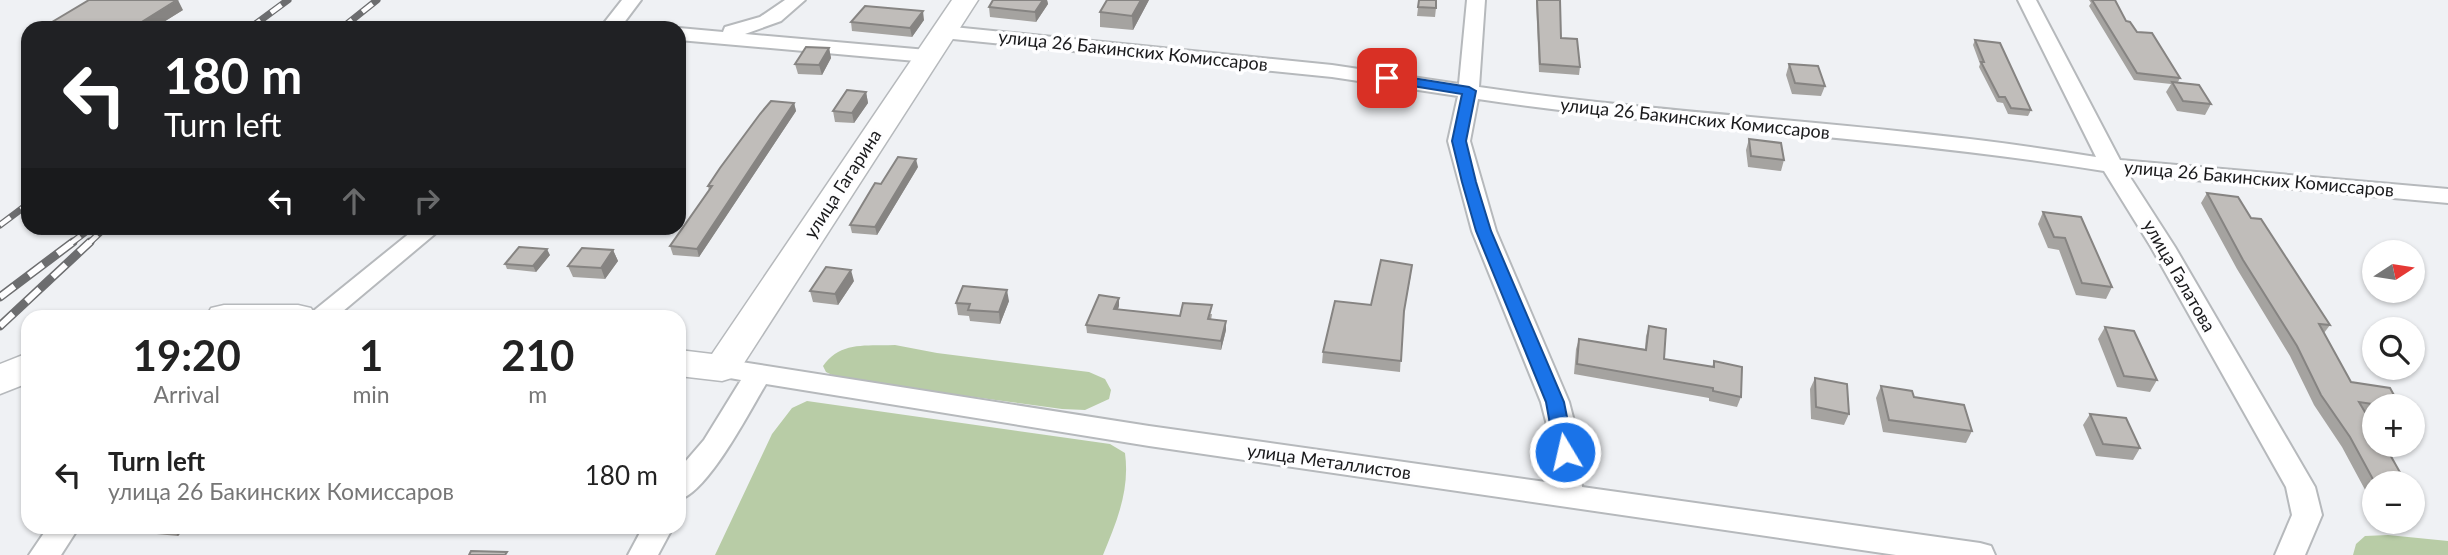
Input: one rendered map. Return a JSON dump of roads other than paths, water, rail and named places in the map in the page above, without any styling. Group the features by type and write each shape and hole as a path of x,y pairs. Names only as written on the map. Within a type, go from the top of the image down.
{"main road":[{"name":"улица Гагарина","path":"722,368 965,0"},
{"name":"улица Металлистов","path":"686,364 722,368"},
{"path":"0,381 21,370"}],"street":[{"path":"616,21 632,0"},
{"path":"686,34 760,25 780,16 796,0"},
{"path":"1476,0 1469,91 1459,141 1484,231 1555,402 1562,429 1569,497"},
{"name":"улица Галатова","path":"2027,0 2112,166 2163,247 2301,487 2306,515 2290,555"},
{"name":"улица 26 Бакинских Комиссаров","path":"686,34 935,44 1332,71 1566,107 2003,148 2112,166 2448,196"},
{"path":"328,310 421,235"},
{"name":"улица Металлистов","path":"722,368 1163,438 1569,497 1874,548 1980,555"},
{"path":"686,481 714,447 759,374"},
{"path":"44,555 59,534"},
{"path":"643,555 654,534"}],"railway":[{"path":"260,21 288,0"},
{"path":"351,21 377,0"},
{"path":"0,225 21,209"},
{"path":"70,244 82,235"},
{"path":"88,244 98,235"},
{"path":"0,297 73,242"},
{"path":"0,326 90,242"}]}
